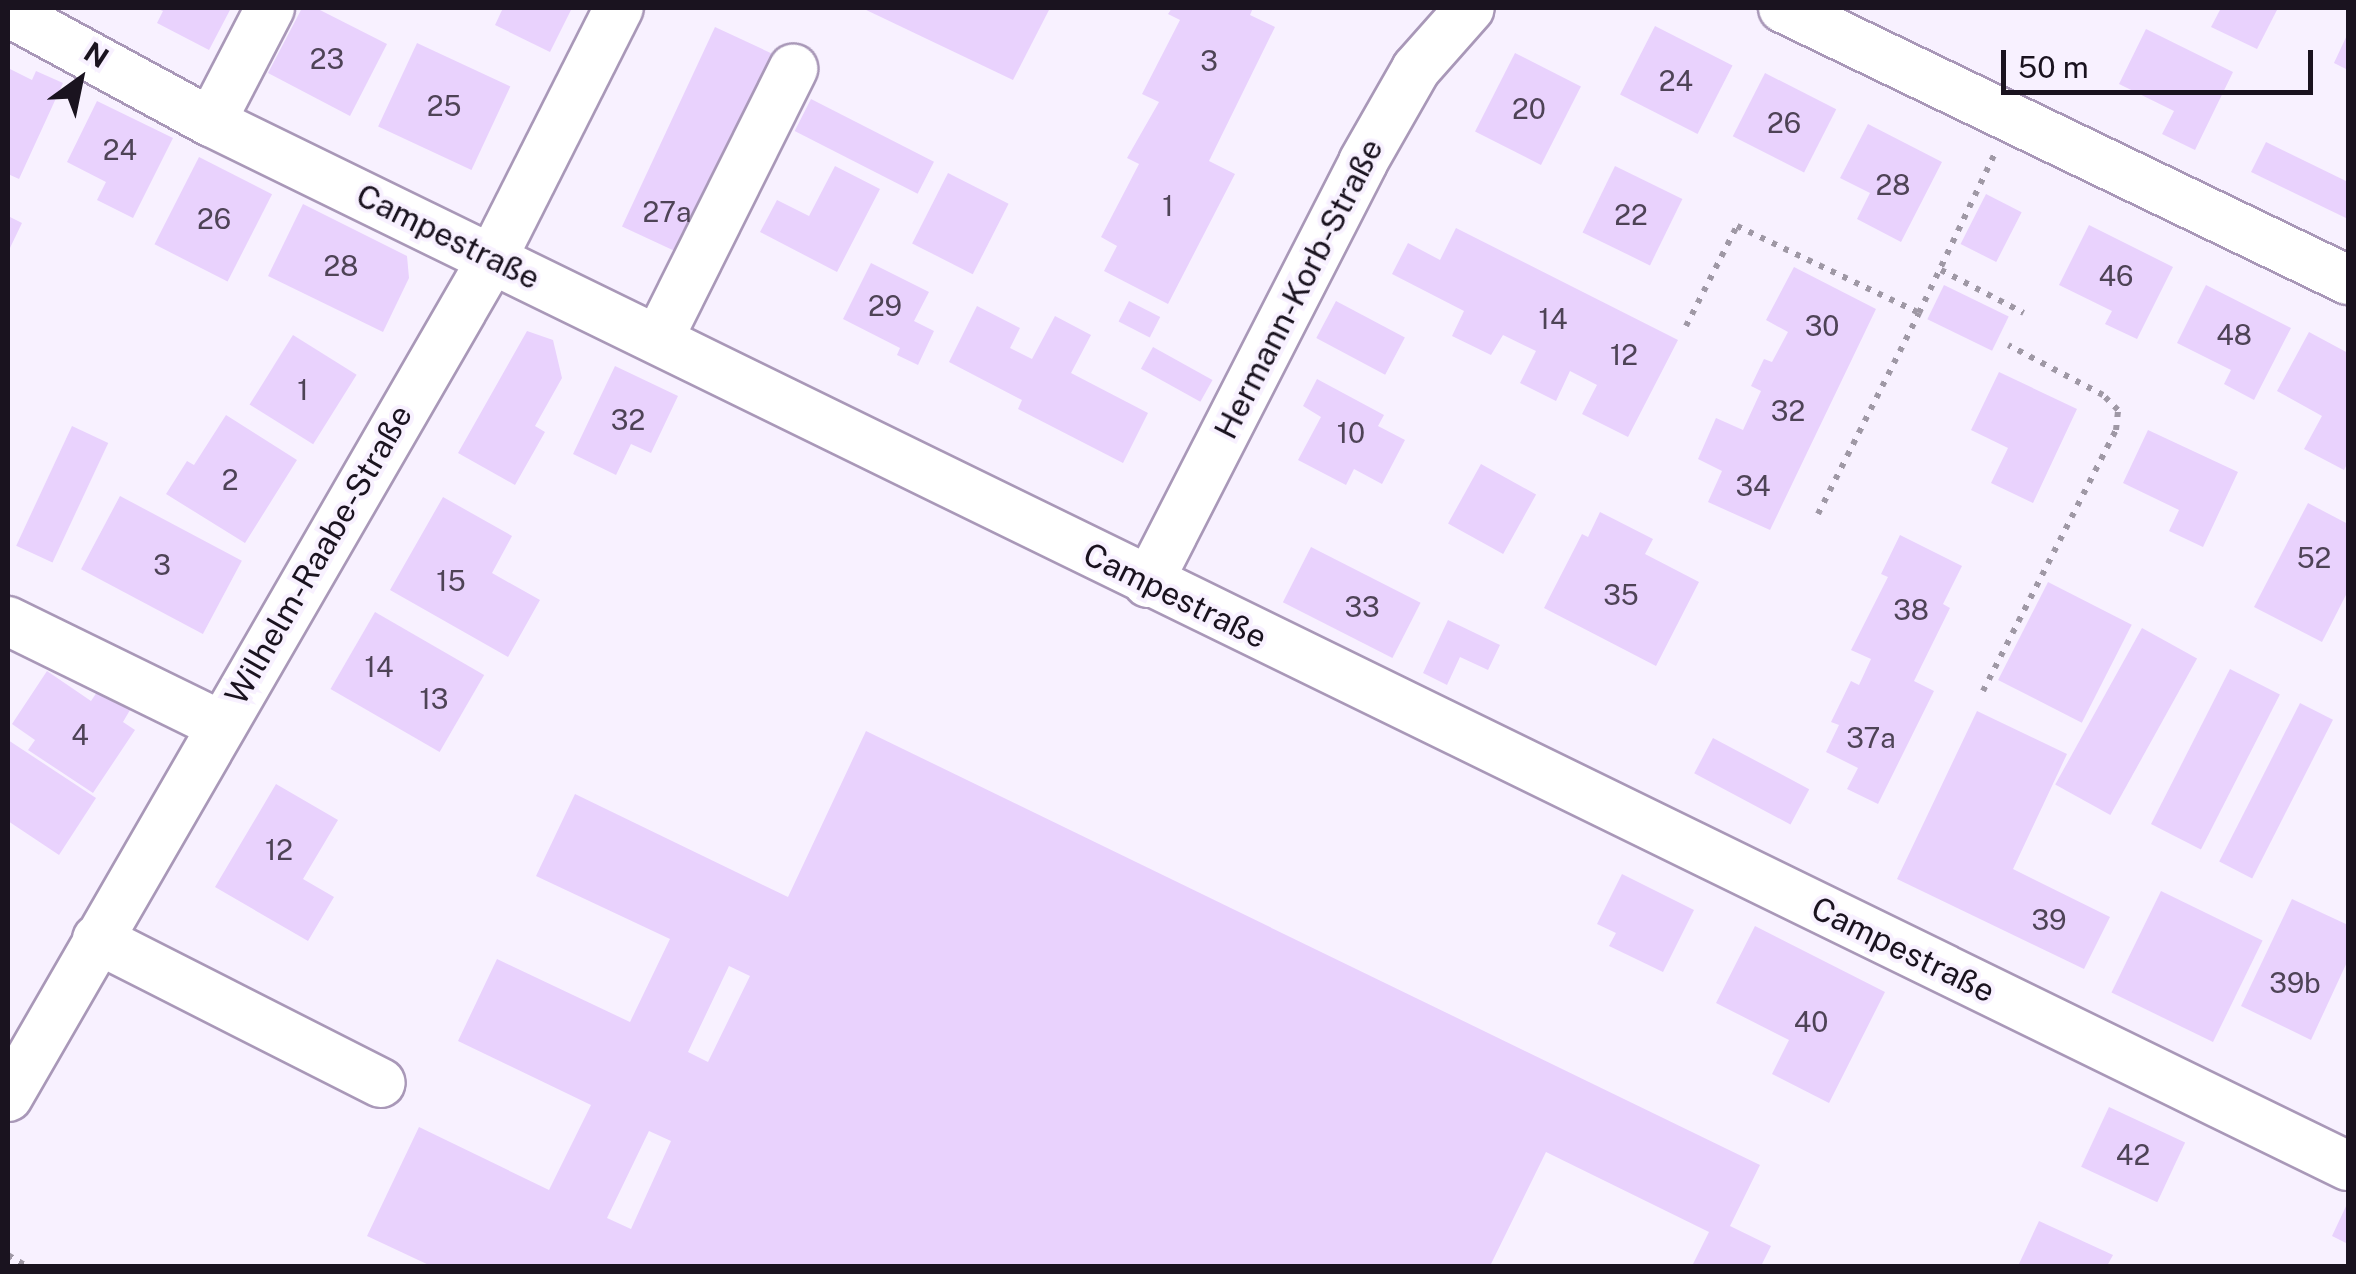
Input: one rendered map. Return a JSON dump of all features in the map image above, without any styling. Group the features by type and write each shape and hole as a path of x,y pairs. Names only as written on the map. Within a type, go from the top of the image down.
{"street":[{"path":"212,122 270,8"},
{"name":"Wilhelm-Raabe-Straße","path":"12,1078 492,259 618,8"},
{"name":"Hermann-Korb-Straße","path":"1148,583 1363,162 1416,69 1470,8"},
{"path":"1784,8 2348,280"},
{"name":"Campestraße","path":"8,12 212,122 659,338 1148,583 2348,1166"},
{"path":"659,338 793,69"},
{"path":"8,621 220,725"},
{"path":"97,938 381,1084"}],"path":[{"path":"1818,514 1941,270 2011,119"},
{"path":"1686,326 1737,226 1919,314"},
{"path":"1941,270 2024,312"},
{"path":"1983,691 2116,430 2118,410 2103,396 2008,345"},
{"path":"8,1258 26,1266"}],"building":[{"path":"156,8 231,8 209,50 157,23 163,11"},
{"path":"302,8 316,8 387,44 350,116 268,73"},
{"path":"503,8 572,8 550,52 495,25"},
{"path":"862,8 1050,8 1013,80"},
{"path":"1172,8 1253,8 1250,15 1275,27 1209,161 1235,174 1168,304 1104,271 1117,246 1101,237 1139,164 1127,158 1159,102 1142,94 1180,20 1168,14"},
{"path":"2221,8 2278,8 2257,49 2211,27"},
{"path":"1655,26 1733,65 1698,134 1620,95"},
{"path":"715,27 783,59 690,258 622,226"},
{"path":"2146,29 2233,72 2195,150 2162,134 2174,111 2119,84"},
{"path":"2348,33 2348,70 2334,63"},
{"path":"417,43 510,87 471,170 378,126"},
{"path":"1515,53 1581,87 1541,165 1475,131"},
{"path":"8,68 32,80 36,71 63,83 19,179 8,174"},
{"path":"1765,73 1836,109 1804,173 1733,136"},
{"path":"811,99 934,162 918,194 795,131"},
{"path":"97,101 173,138 133,218 97,200 106,182 67,162"},
{"path":"1868,124 1942,162 1901,242 1857,219 1870,193 1840,178"},
{"path":"2266,142 2348,182 2348,219 2251,172"},
{"path":"199,157 272,194 228,282 155,244"},
{"path":"835,166 880,189 837,272 760,232 777,200 809,216"},
{"path":"1615,166 1682,199 1650,265 1583,233"},
{"path":"948,173 1009,204 973,274 912,243"},
{"path":"1986,194 2022,212 1996,262 1961,244"},
{"path":"303,204 407,256 409,278 383,332 268,276"},
{"path":"8,216 22,223 8,252"},
{"path":"2089,225 2173,267 2137,339 2105,324 2112,311 2059,285"},
{"path":"1456,228 1678,340 1628,437 1582,414 1597,385 1570,371 1556,401 1520,383 1536,351 1503,335 1491,355 1452,336 1464,311 1392,274 1408,243 1440,260"},
{"path":"871,263 929,292 914,321 934,331 918,365 897,355 900,348 843,319"},
{"path":"1794,267 1876,309 1770,530 1708,502 1722,471 1698,459 1716,418 1743,430 1761,391 1751,386 1764,359 1772,362 1788,332 1766,320"},
{"path":"1944,285 2009,317 1992,351 1927,319"},
{"path":"2206,285 2291,328 2254,400 2224,384 2231,370 2177,343"},
{"path":"1129,301 1160,317 1150,337 1119,321"},
{"path":"1336,301 1405,338 1385,375 1316,338"},
{"path":"977,306 1020,328 1010,348 1032,359 1055,316 1091,335 1071,373 1148,413 1123,463 1018,409 1022,400 949,362"},
{"path":"527,331 553,340 562,378 535,426 545,432 515,485 458,453"},
{"path":"2309,332 2348,353 2348,462 2344,470 2304,449 2322,416 2277,391"},
{"path":"293,335 357,375 313,444 250,405"},
{"path":"1153,347 1212,380 1200,402 1141,369"},
{"path":"615,366 678,396 651,453 631,444 616,475 573,454"},
{"path":"1999,372 2077,409 2033,503 1991,483 2008,448 1971,430"},
{"path":"1317,379 1384,415 1378,426 1405,440 1382,484 1354,469 1346,485 1298,460 1321,417 1303,406"},
{"path":"226,415 297,460 245,543 166,494 187,461 194,465"},
{"path":"72,426 108,443 52,563 16,546"},
{"path":"2148,430 2238,472 2203,547 2169,531 2179,510 2123,483"},
{"path":"1481,464 1536,495 1503,554 1448,523"},
{"path":"120,496 242,561 203,634 81,569"},
{"path":"443,497 512,536 492,573 540,600 508,657 390,590"},
{"path":"2308,503 2348,524 2348,591 2322,642 2254,607"},
{"path":"1600,512 1653,539 1645,554 1699,582 1656,666 1544,608 1582,534 1588,537"},
{"path":"1900,535 1962,566 1943,604 1950,608 1914,681 1934,691 1878,804 1847,789 1858,768 1826,752 1839,725 1831,722 1851,681 1859,685 1871,659 1851,650 1888,577 1881,574"},
{"path":"1311,547 1421,603 1392,658 1283,602"},
{"path":"2048,582 2132,625 2082,723 1998,680"},
{"path":"375,612 484,675 440,752 330,689"},
{"path":"1448,620 1500,645 1488,670 1460,657 1447,685 1423,673"},
{"path":"2142,628 2197,659 2110,815 2055,785"},
{"path":"2230,669 2280,694 2201,849 2151,824"},
{"path":"47,671 91,701 99,689 130,710 123,722 135,730 93,793 28,750 35,740 12,724"},
{"path":"2300,703 2333,720 2252,878 2219,862"},
{"path":"1977,711 2067,754 2013,869 2110,917 2084,969 1897,879"},
{"path":"866,731 1760,1165 1730,1226 1771,1246 1761,1266 1692,1266 1709,1232 1546,1152 1490,1266 431,1266 367,1236 419,1127 549,1190 591,1105 458,1041 497,959 630,1022 670,939 536,876 575,794 788,897","holes":["729,966 750,976 708,1062 688,1052","649,1131 671,1141 631,1229 607,1218"]},
{"path":"1713,738 1809,789 1790,824 1694,773"},
{"path":"8,740 96,798 59,855 8,821"},
{"path":"276,784 338,820 303,879 334,897 308,941 215,887"},
{"path":"1622,874 1694,910 1663,972 1609,946 1616,933 1597,924"},
{"path":"2161,891 2263,941 2213,1042 2111,993"},
{"path":"2292,899 2348,925 2348,960 2311,1040 2241,1006"},
{"path":"1755,926 1885,992 1829,1103 1772,1074 1789,1040 1716,1003"},
{"path":"2109,1107 2185,1142 2157,1202 2081,1167"},
{"path":"2348,1202 2348,1244 2332,1236"},
{"path":"2039,1221 2113,1255 2107,1266 2018,1266"}]}
